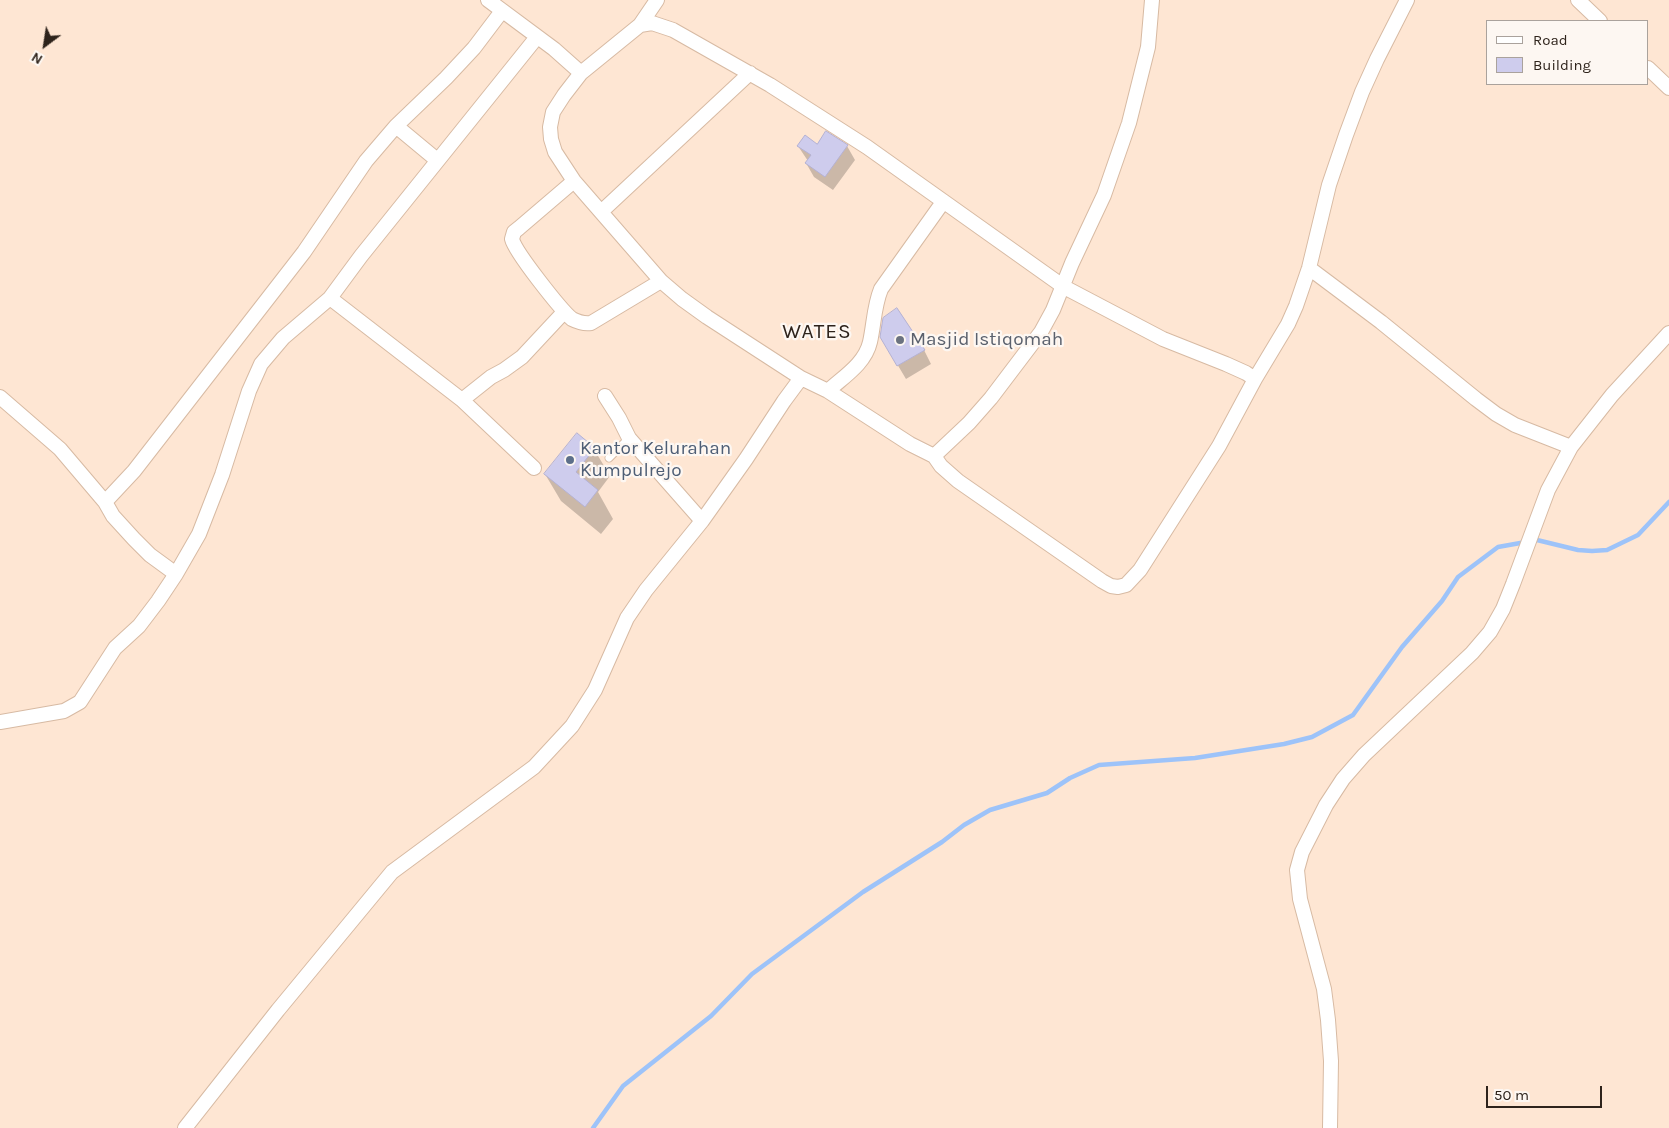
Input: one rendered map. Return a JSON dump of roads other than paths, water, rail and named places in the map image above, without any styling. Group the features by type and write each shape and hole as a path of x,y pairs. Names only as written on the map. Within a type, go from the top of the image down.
{"street":[{"path":"488,0 522,24 581,72"},
{"path":"657,0 640,25 581,72 553,112 550,127 551,139 555,152 574,182 661,281 682,299 801,378 828,391 910,444 934,456 941,466 958,481 1111,586 1126,585 1140,570 1219,446 1288,324 1309,268 1329,185 1346,135 1373,67 1407,0"},
{"path":"934,456 969,423 1028,352 1041,332 1064,287 1072,263 1104,195 1129,123 1148,47 1152,0"},
{"path":"1578,0 1599,20"},
{"path":"105,502 134,471 304,252 366,161 396,126 474,48 502,11"},
{"path":"640,25 652,23 668,28 750,73 866,147 1064,287 1163,339 1239,370 1255,380"},
{"path":"0,722 64,712 80,702 115,648 139,626 158,601 199,534 222,475 249,391 261,364 283,338 330,298 437,160 537,38"},
{"path":"1649,69 1669,88"},
{"path":"601,212 750,73"},
{"path":"396,126 437,160"},
{"path":"574,182 518,228 514,232 512,239 564,312 574,320 591,323 661,281"},
{"path":"828,391 857,366 863,358 870,343 876,301 881,289 943,202"},
{"path":"1309,268 1374,316 1496,414 1515,426 1571,447"},
{"path":"330,298 462,400 534,468"},
{"path":"462,400 491,377 522,357 564,312"},
{"path":"1330,1128 1332,1061 1328,1020 1324,989 1300,899 1298,870 1302,852 1326,805 1343,779 1364,755 1472,653 1490,632 1506,600 1548,490 1571,447 1612,395 1669,332"},
{"path":"185,1128 278,1010 392,872 534,767 560,741 583,711 595,690 627,618 646,590 702,521 801,378"},
{"path":"605,396 620,418 629,438 702,521"},
{"path":"0,397 60,449 105,502 113,516 134,539 150,555 176,574"}],"lane":[{"path":"609,458 629,438"}],"waterway":[{"path":"593,1128 623,1086 711,1016 752,974 863,892 942,842 964,825 990,810 1047,793 1070,778 1099,765 1195,758 1284,744 1312,737 1353,715 1402,647 1442,601 1458,577 1498,547 1537,540 1578,550 1607,550 1638,535 1669,502"}],"place":[{"name":"Masjid Istiqomah","path":"900,340"},
{"name":"Kantor Kelurahan Kumpulrejo","path":"570,460"}],"district":[{"name":"WATES","path":"817,332"}]}
